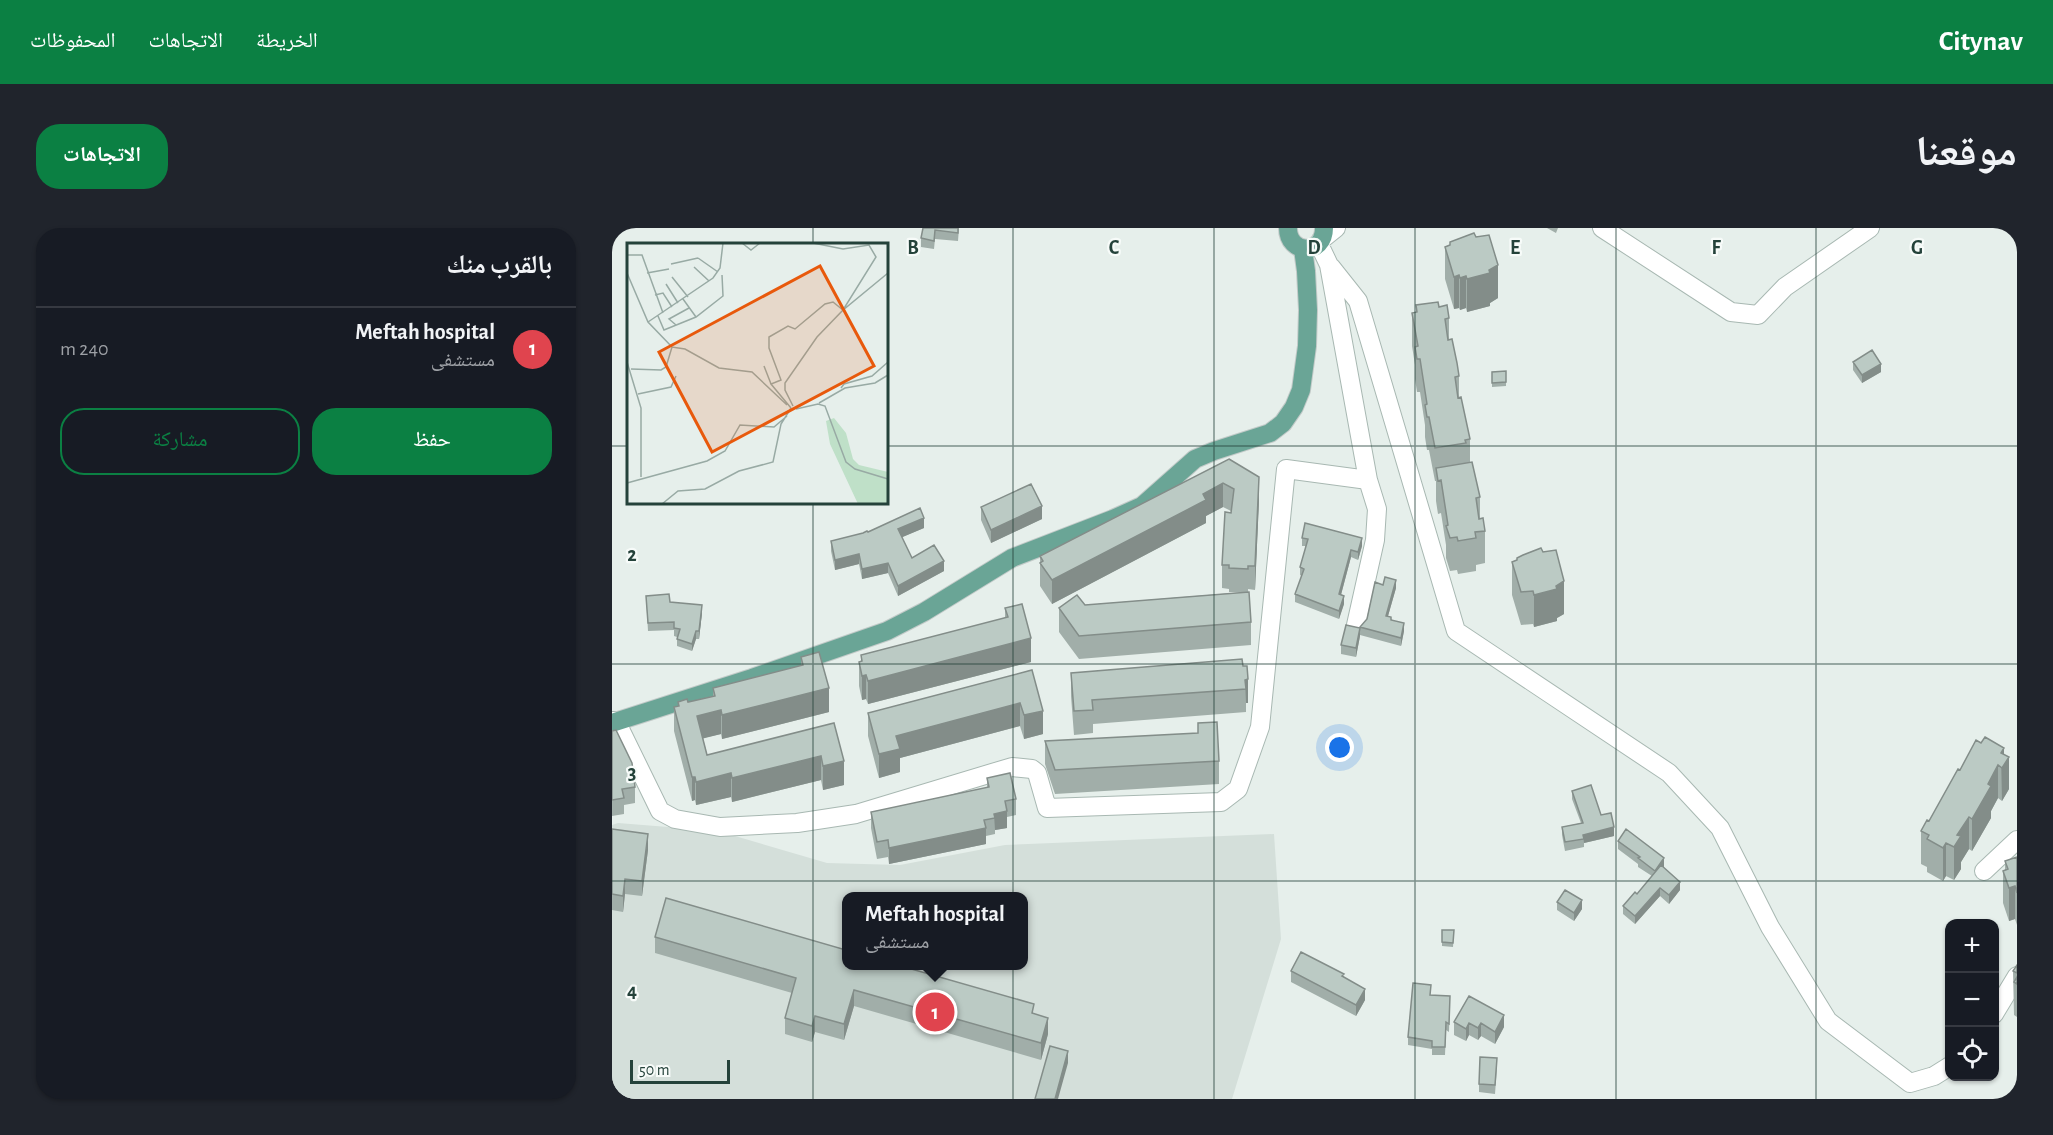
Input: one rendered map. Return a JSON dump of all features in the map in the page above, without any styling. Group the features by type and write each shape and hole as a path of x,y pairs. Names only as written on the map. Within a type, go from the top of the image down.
{"main road":[{"path":"613,722 752,678 887,631 924,612 1012,558 1142,506 1195,459 1270,433 1283,423 1294,407 1301,390 1307,346 1306,271 1317,240 1293,244 1288,228"}],"street":[{"path":"1336,228 1317,240 1329,265 1358,301 1456,631 1669,773 1720,828 1770,927 1828,1021 1912,1091 1945,1069"},
{"path":"1602,228 1731,312 1758,315 1785,287 1870,228"},
{"path":"1329,265 1368,480 1377,509 1375,540 1356,625"},
{"path":"613,722 660,811 675,819 720,827 797,822 856,814 1012,767 1032,769 1037,773 1047,808 1221,802 1238,789 1260,727 1286,469 1368,480"},
{"path":"1984,871 2017,840"},
{"path":"1999,1007 2017,976"}],"shaded area":[{"path":"618,823 718,831 827,863 900,865 1005,845 1274,834 1281,939 1232,1099 612,1099 612,825"}],"building":[{"path":"923,228 958,228 958,233 935,230 934,241 921,238"},
{"path":"1474,233 1476,237 1489,235 1498,265 1489,270 1490,273 1467,279 1466,276 1454,277 1445,247 1450,245 1450,242"},
{"path":"1438,302 1439,307 1447,305 1449,318 1445,319 1448,340 1452,339 1459,376 1455,377 1458,398 1461,397 1470,439 1465,440 1466,443 1435,448 1429,417 1427,417 1420,359 1417,359 1415,347 1418,346 1412,313 1417,312 1416,305"},
{"path":"1872,350 1881,364 1862,375 1853,362"},
{"path":"1506,371 1506,382 1492,383 1492,372"},
{"path":"1229,459 1259,477 1255,566 1248,566 1248,569 1229,568 1229,565 1222,565 1225,512 1231,513 1234,489 1223,483 1203,494 1206,500 1052,580 1040,563 1043,561 1040,556"},
{"path":"1472,462 1480,497 1476,498 1479,519 1483,518 1485,531 1475,532 1476,538 1458,541 1457,537 1450,538 1446,526 1448,525 1441,480 1438,481 1436,468"},
{"path":"1031,484 1042,506 991,530 981,507"},
{"path":"920,508 924,518 898,529 912,558 934,545 944,561 898,586 888,563 862,569 859,554 835,560 831,541 868,532"},
{"path":"1305,523 1362,538 1358,552 1351,550 1339,594 1344,596 1339,611 1295,594 1304,569 1300,567 1308,539 1302,538"},
{"path":"1541,548 1543,552 1556,550 1564,581 1556,586 1557,589 1534,595 1533,591 1521,592 1512,562"},
{"path":"1385,577 1396,580 1386,616 1391,617 1391,620 1404,623 1401,638 1360,627 1367,619 1375,582 1383,585"},
{"path":"1249,592 1251,622 1079,636 1059,608 1077,595 1085,605"},
{"path":"669,594 670,602 702,605 699,631 696,631 692,644 677,639 680,629 674,628 674,622 648,623 646,596"},
{"path":"1022,604 1031,638 868,681 866,675 862,676 859,662 862,661 861,655 1008,617 1005,608"},
{"path":"1346,625 1360,628 1356,648 1341,645"},
{"path":"819,652 829,688 722,715 721,710 697,716 707,755 834,723 844,761 823,766 821,756 732,778 731,773 696,782 695,777 692,777 674,707 679,706 678,702 715,696 713,688 803,665 801,657"},
{"path":"1242,659 1243,666 1247,666 1246,689 1092,700 1093,710 1074,711 1071,673"},
{"path":"1032,670 1043,711 1024,715 1020,703 896,736 900,749 879,754 868,713"},
{"path":"1217,722 1219,761 1055,770 1045,741 1198,733 1198,723"},
{"path":"616,730 632,763 635,787 622,789 624,798 612,800 612,731"},
{"path":"1985,737 2004,748 2001,753 2009,757 2002,768 1998,765 1988,784 1991,786 1972,819 1969,817 1957,835 1961,836 1954,847 1946,843 1943,848 1927,839 1929,835 1921,831 1958,769 1960,770 1976,740 1981,743"},
{"path":"1010,773 1016,799 1005,801 1007,811 994,814 995,818 984,820 986,828 889,848 888,840 877,842 871,812 989,787 987,778"},
{"path":"1591,785 1601,815 1611,813 1614,827 1583,835 1584,839 1565,842 1562,827 1583,823 1572,791"},
{"path":"612,829 648,834 642,881 625,879 623,896 612,894"},
{"path":"1626,829 1664,858 1655,871 1618,841"},
{"path":"2017,857 2017,893 2015,886 2009,888 2003,871 2008,869 2005,861"},
{"path":"1661,865 1680,882 1669,895 1660,888 1635,916 1623,906 1635,892 1637,894"},
{"path":"1565,890 1582,900 1574,913 1557,902"},
{"path":"666,898 842,949 842,970 915,970 1034,1004 1032,1013 1048,1018 1041,1043 854,990 844,1024 815,1016 812,1026 785,1018 796,978 655,937"},
{"path":"1442,930 1454,930 1453,943 1442,942"},
{"path":"1301,952 1344,974 1342,976 1365,989 1356,1005 1291,971"},
{"path":"1413,983 1431,985 1430,995 1450,996 1445,1047 1432,1047 1432,1041 1408,1037"},
{"path":"1469,996 1504,1015 1495,1032 1481,1023 1478,1028 1469,1023 1466,1029 1454,1022"},
{"path":"1050,1046 1068,1051 1055,1099 1035,1099"},
{"path":"1480,1057 1497,1058 1495,1085 1479,1084"}],"place":[{"name":"Meftah hospital","path":"935,1012"}]}
